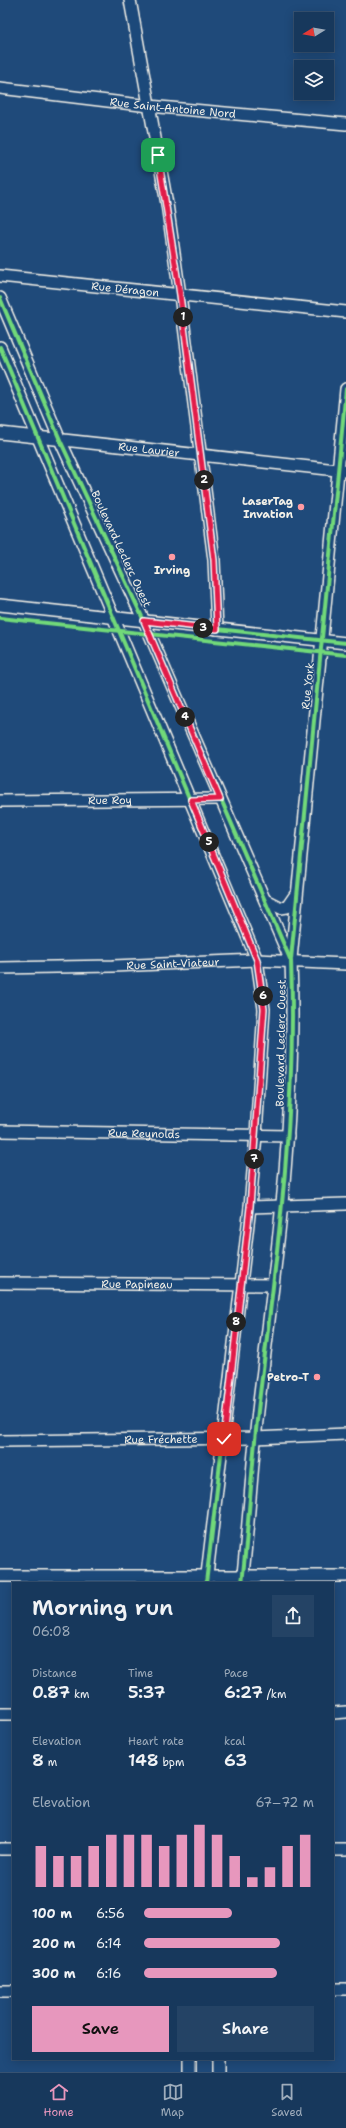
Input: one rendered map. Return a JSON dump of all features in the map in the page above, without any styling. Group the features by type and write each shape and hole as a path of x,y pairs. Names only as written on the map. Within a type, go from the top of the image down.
{"street":[{"path":"130,0 167,204 180,295 214,560 217,629"},
{"name":"Rue Saint-Antoine Nord","path":"0,88 149,106 346,124"},
{"name":"Rue Déragon","path":"0,276 346,312"},
{"name":"Boulevard Leclerc Ouest","path":"0,298 60,440 144,621 291,961 293,1012 288,1136 282,1206 255,1438 243,1580"},
{"name":"Boulevard Leclerc Ouest","path":"0,347 107,598 112,617 191,800 257,960 264,1009 250,1207 240,1284 224,1439 206,1580"},
{"name":"Rue York","path":"291,961 296,894 321,641 342,470 346,389"},
{"name":"Rue Laurier","path":"0,433 342,470"},
{"path":"0,605 346,643"},
{"name":"Rue Roy","path":"0,801 220,799"},
{"path":"265,900 281,908 287,907 296,894"},
{"name":"Rue Saint-Viateur","path":"0,968 257,960 346,964"},
{"name":"Rue Reynolds","path":"0,1130 256,1134 288,1136"},
{"path":"250,1207 346,1204"},
{"name":"Rue Papineau","path":"0,1283 273,1285"},
{"name":"Rue Fréchette","path":"0,1441 224,1439 346,1434"},
{"path":"0,1576 243,1580 346,1576"},
{"path":"334,1712 346,1712"},
{"path":"0,1714 12,1714"},
{"path":"0,1849 12,1849"},
{"path":"334,1850 346,1850"},
{"path":"334,1989 346,1989"},
{"path":"0,1991 12,1990"},
{"path":"190,2060 190,2072"},
{"path":"218,2060 218,2072"}],"cycle path":[{"path":"0,298 60,440 144,621 291,961 291,1072 284,1182 257,1425 242,1582"},
{"path":"0,347 257,960 264,1009 256,1135 250,1207 206,1582"},
{"path":"291,959 346,389"},
{"path":"0,618 346,655"},
{"path":"144,621 346,643"}],"place":[{"name":"LaserTag Invation","path":"301,507"},
{"name":"Irving","path":"172,557"},
{"name":"Petro-T","path":"317,1377"}],"route":[{"path":"158,155 167,204 180,295 214,560 217,629 144,621 220,799 191,800 257,960 264,1009 250,1207 240,1284 224,1439"}]}
